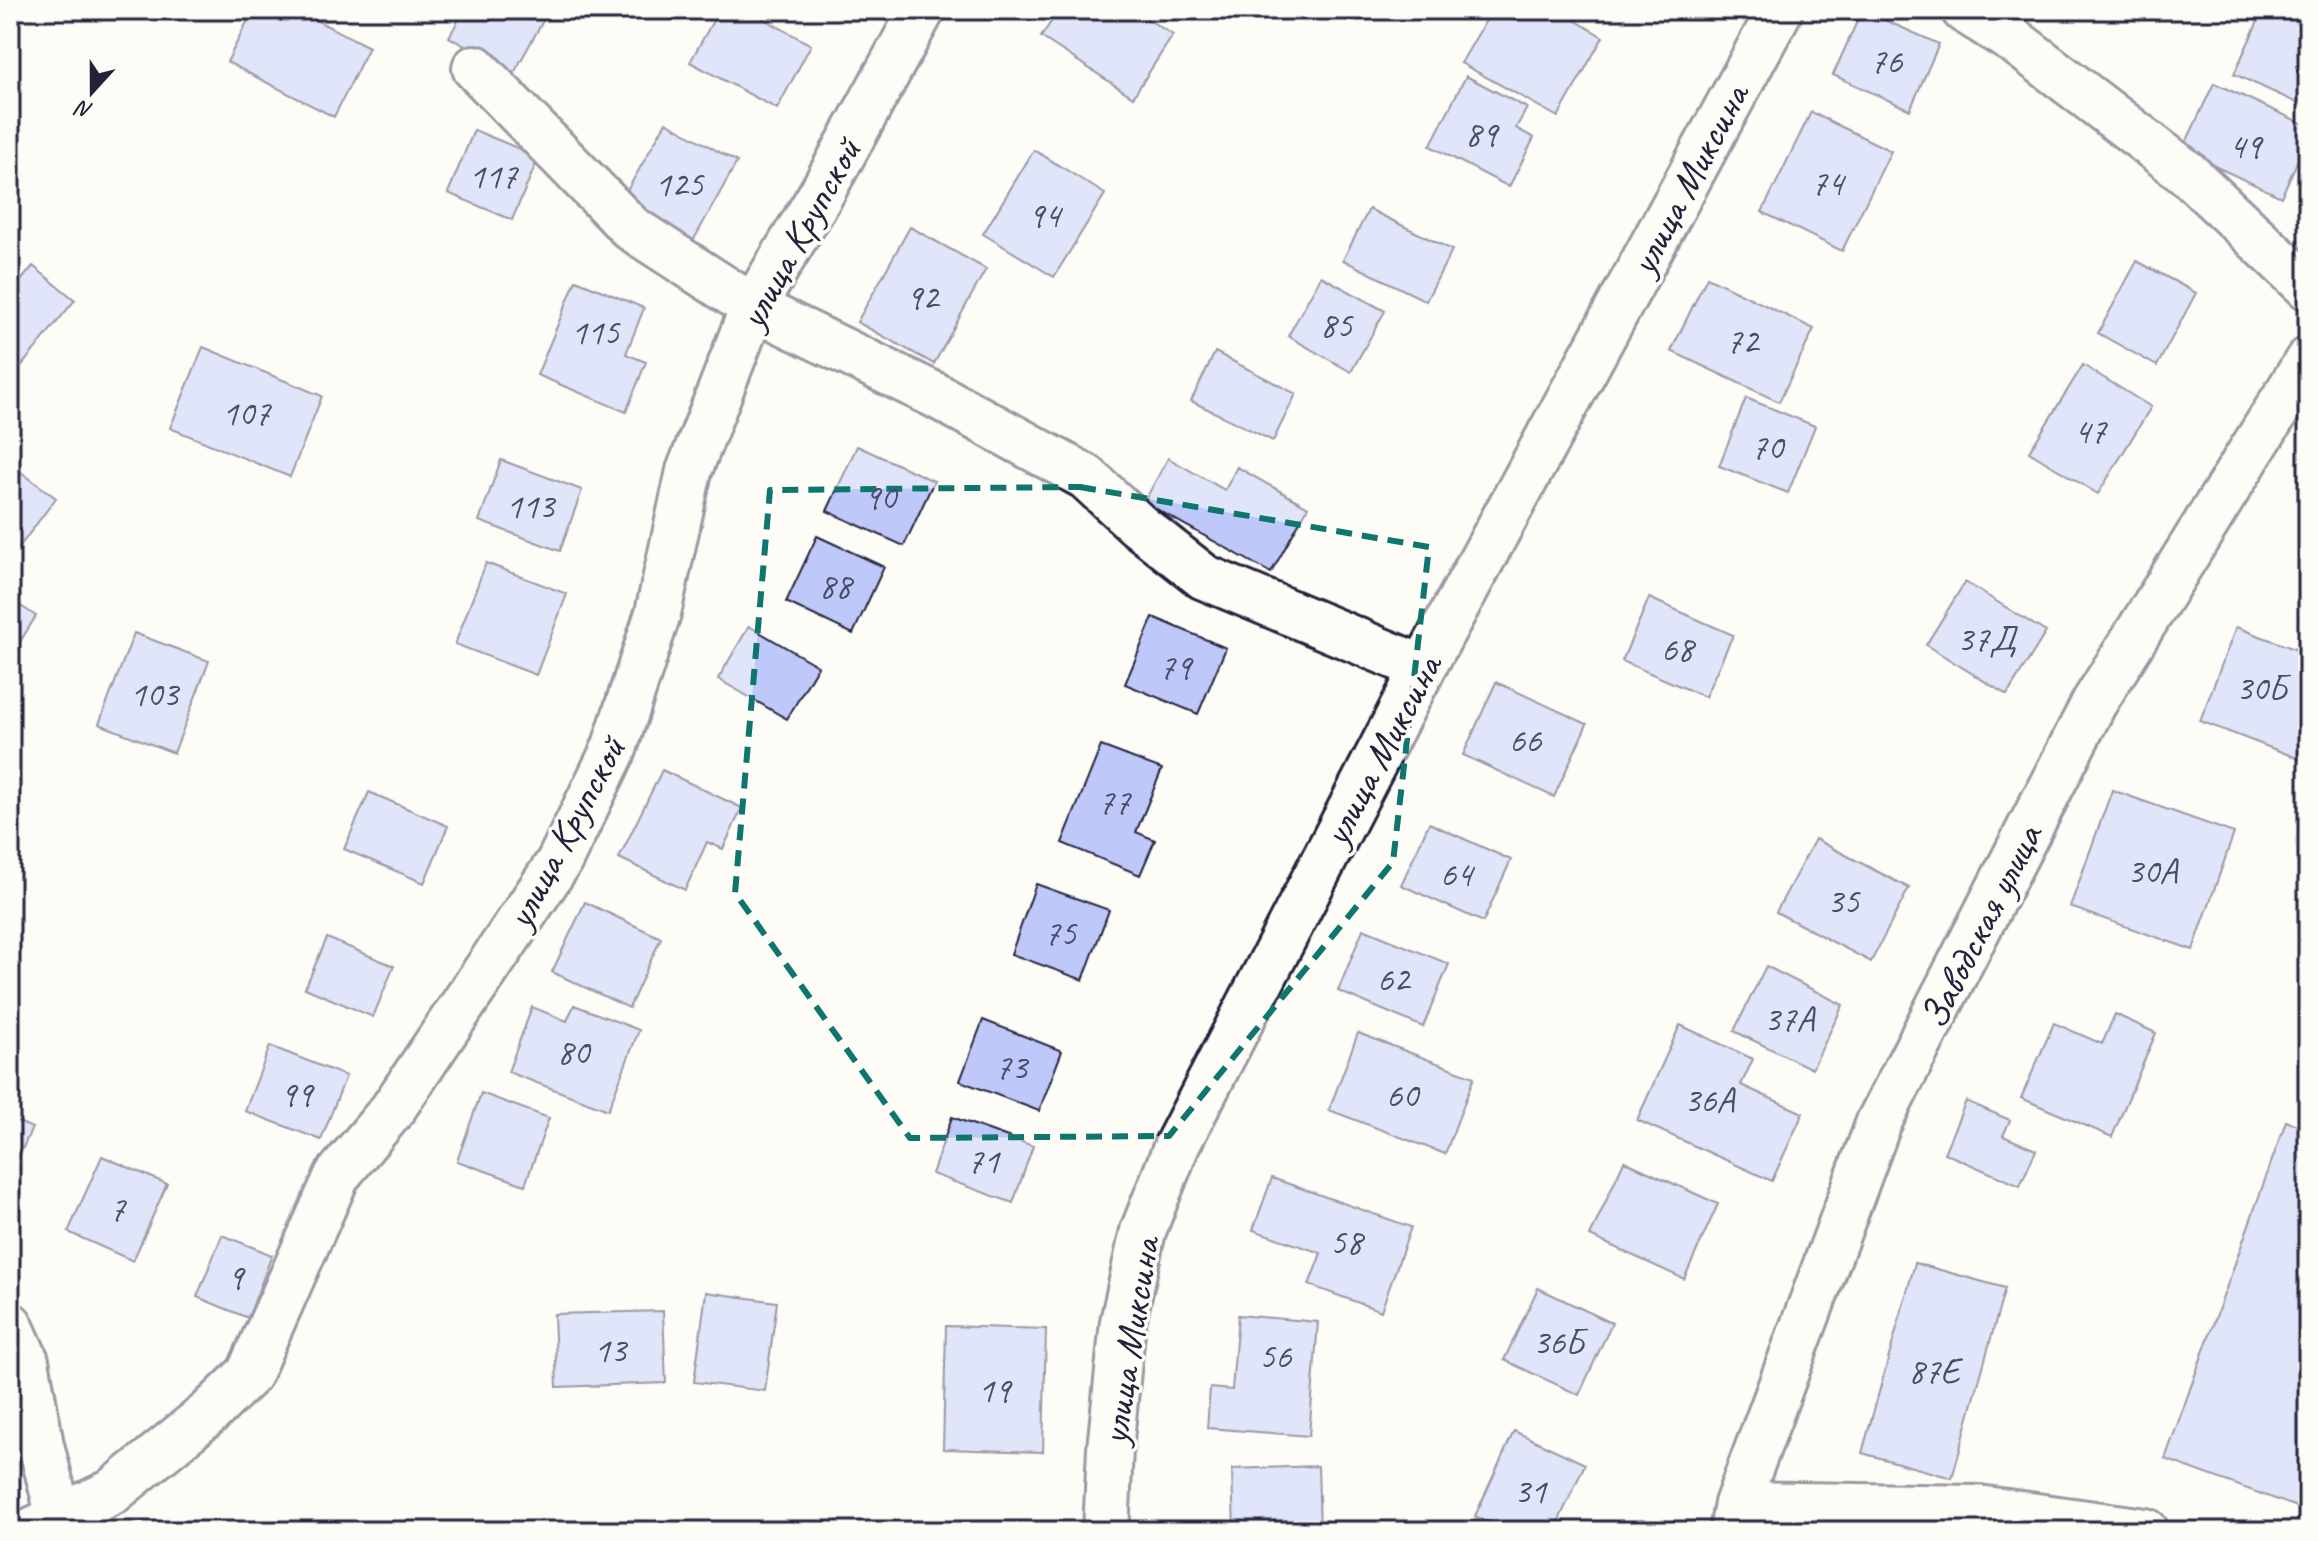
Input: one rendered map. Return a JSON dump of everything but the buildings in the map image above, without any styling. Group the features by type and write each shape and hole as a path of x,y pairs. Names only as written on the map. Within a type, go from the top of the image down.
{"street":[{"name":"улица Крупской","path":"44,1524 112,1492 210,1412 249,1374 337,1176 392,1110 559,862 614,749 658,613 689,471 753,307 821,194 922,10"},
{"name":"улица Миксина","path":"1106,1531 1110,1449 1123,1322 1143,1231 1177,1145 1423,668 1780,10"},
{"path":"1964,10 2017,43 2186,172 2308,287"},
{"path":"475,68 631,228 753,307 935,395 1086,477 1138,525 1204,577 1423,668"},
{"name":"Заводская улица","path":"1734,1517 1879,1122 2094,703 2308,360"},
{"path":"10,1325 26,1361 41,1445 44,1524"},
{"path":"1734,1517 1978,1508 2146,1531"}],"highlighted area":[{"path":"1080,487 1429,547 1393,862 1169,1136 910,1138 735,893 770,490"}]}
